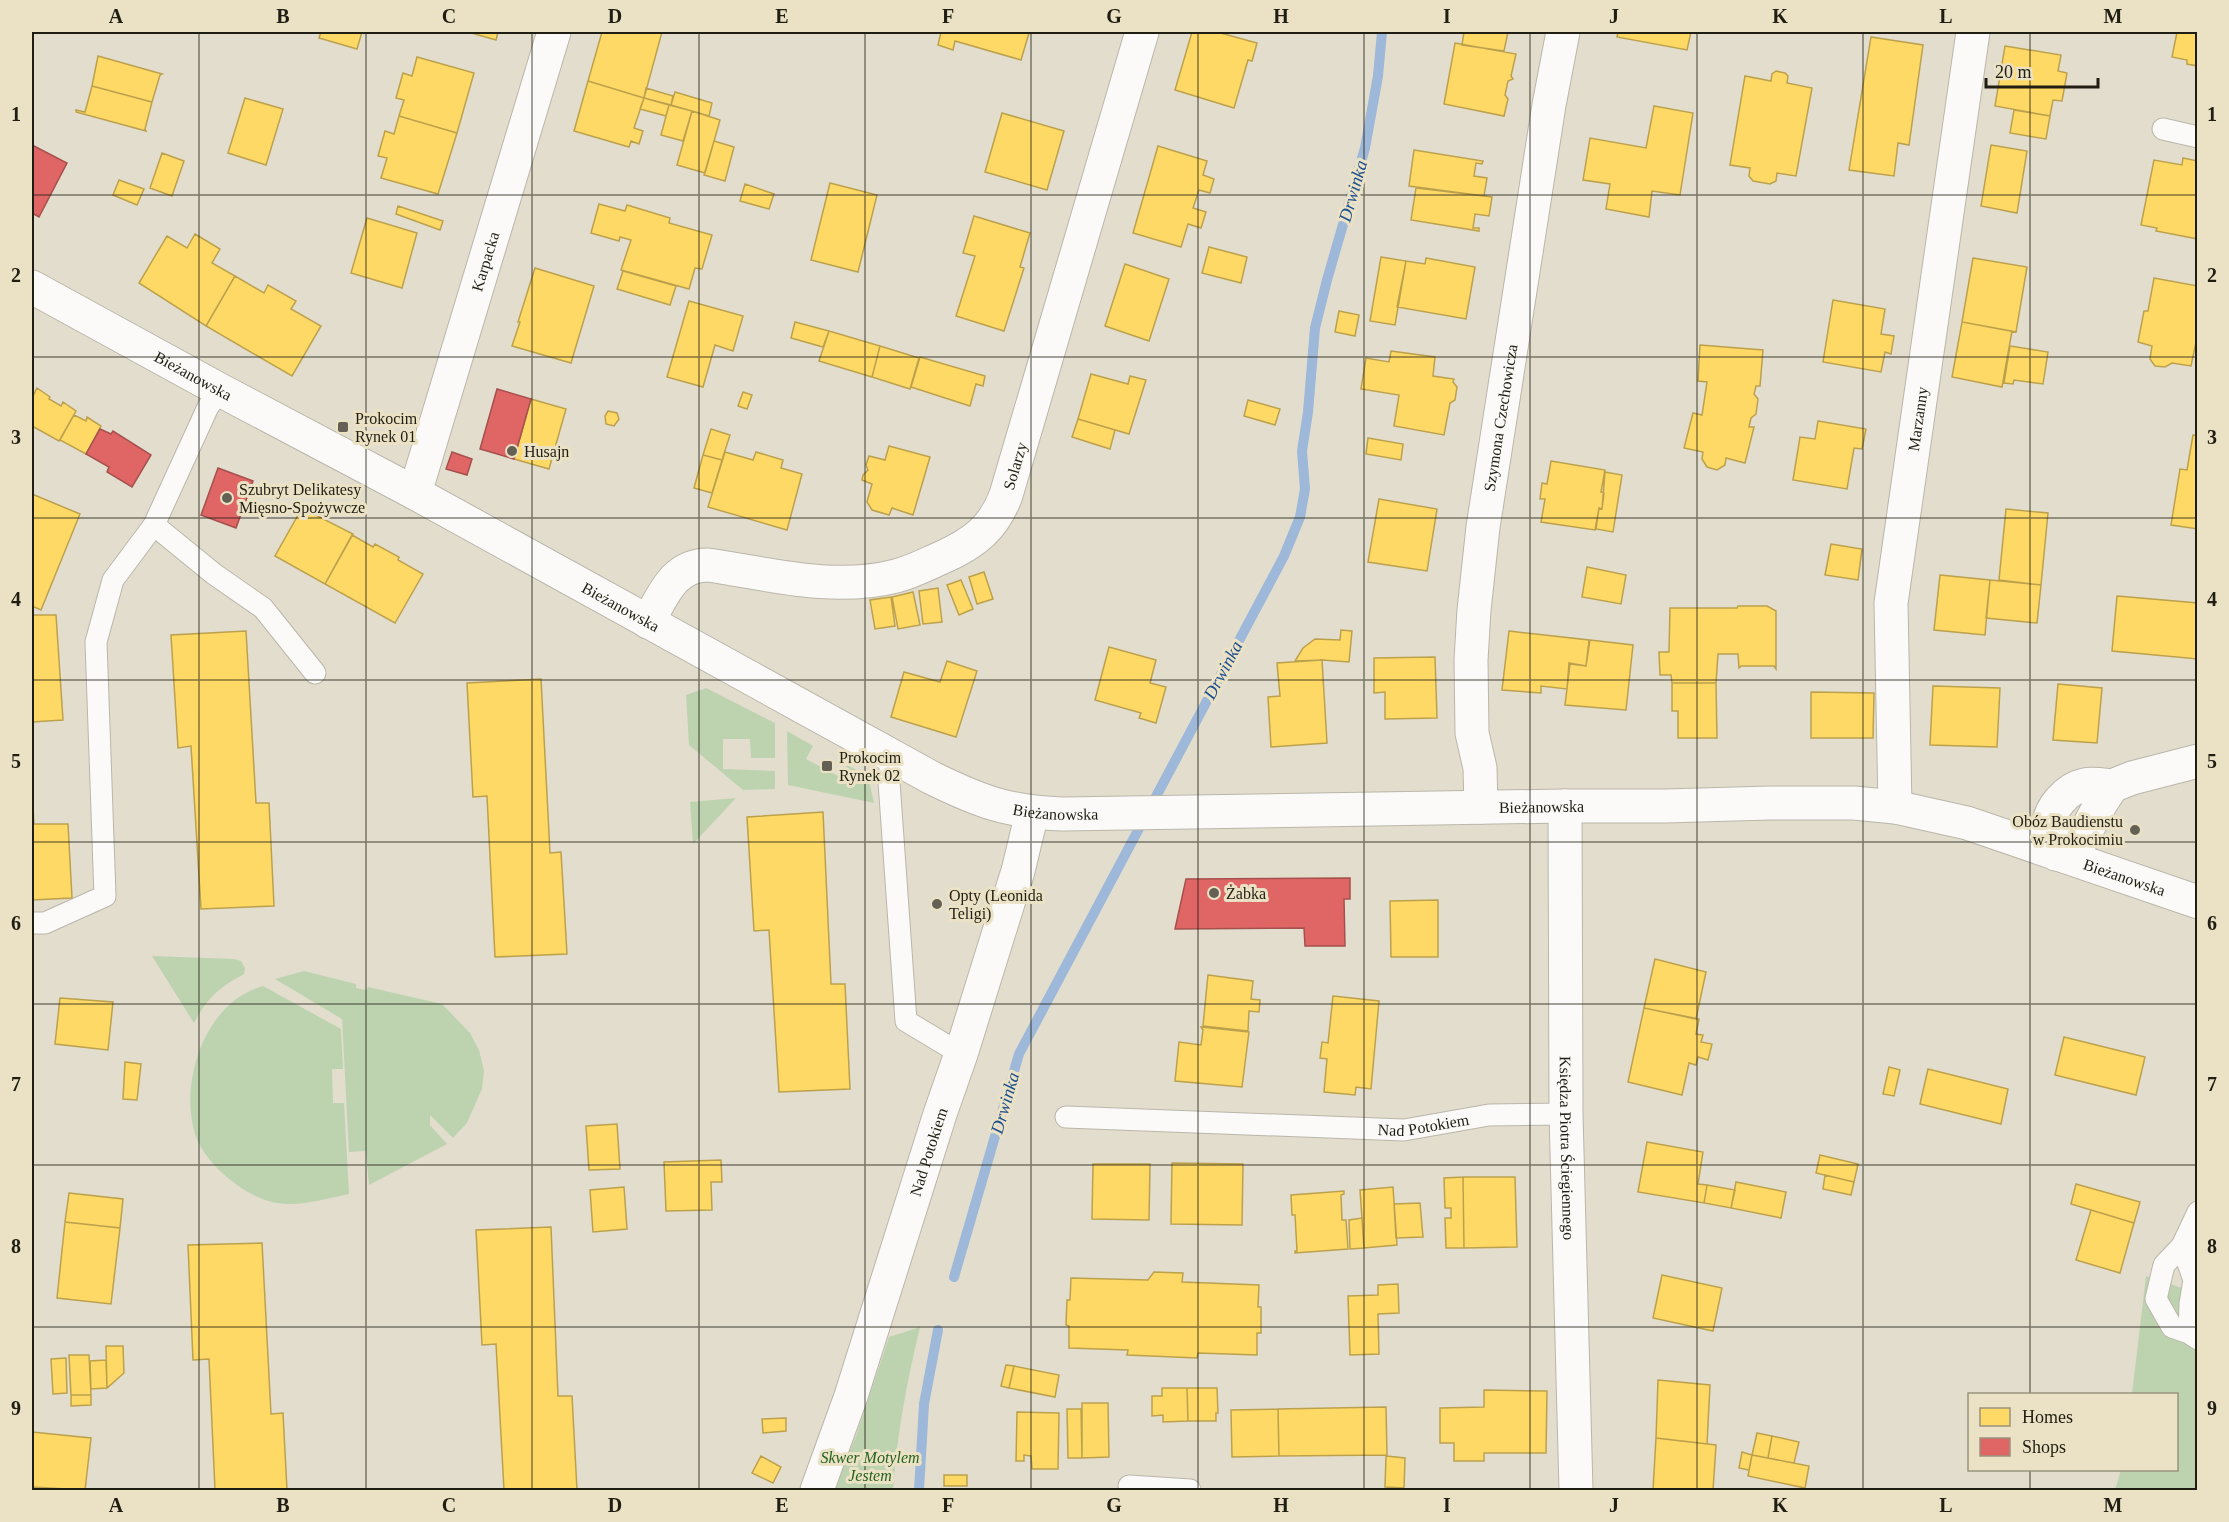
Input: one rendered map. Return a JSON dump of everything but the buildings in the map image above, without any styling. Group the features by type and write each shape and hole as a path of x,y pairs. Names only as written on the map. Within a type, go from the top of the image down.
{"street":[{"name":"Karpacka","path":"416,493 554,32"},
{"name":"Solarzy","path":"648,622 673,580 681,572 694,565 708,565 821,582 874,580 902,575 954,552 980,535 996,519 1006,495 1142,32"},
{"name":"Szymona Czechowicza","path":"1481,807 1480,768 1472,733 1471,660 1476,586 1488,492 1549,105 1563,32"},
{"name":"Marzanny","path":"1895,807 1891,603 1973,32"},
{"name":"Bieżanowska","path":"32,286 220,390 416,493 891,755 980,800 998,806 1032,813 1124,813 1836,802 1895,807 1967,823 2198,902"},
{"path":"2056,854 2082,840 2112,786 2132,778 2198,761"},
{"name":"Księdza Piotra Ściegiennego","path":"1565,806 1566,1114 1576,1491"},
{"name":"Nad Potokiem","path":"817,1491 851,1396 961,1054 1018,871 1032,813"}],"lane":[{"path":"2163,129 2198,137"},
{"path":"32,922 45,922 105,896 96,642 113,580 154,525 208,407 220,390"},
{"path":"154,525 214,574 263,608 315,673"},
{"path":"891,755 890,791 906,1021 961,1054"},
{"name":"Nad Potokiem","path":"1066,1117 1404,1130 1489,1115 1566,1114"},
{"path":"2190,1251 2164,1265 2156,1299 2172,1327 2193,1336 2190,1304 2194,1280 2190,1251 2198,1212"},
{"path":"1129,1486 1190,1491"}],"green space":[{"path":"706,688 775,723 775,758 751,758 750,739 723,739 723,769 775,771 775,789 743,790 689,745 686,695"},
{"path":"787,731 813,746 806,759 842,778 847,765 868,776 874,803 788,785"},
{"path":"736,798 693,844 690,802"},
{"path":"152,956 234,959 241,961 245,968 244,974 209,1000 194,1023"},
{"path":"304,971 356,984 356,988 366,990 368,987 442,1004 470,1033 479,1050 484,1071 482,1089 467,1123 453,1138 430,1115 430,1125 447,1144 369,1185 366,1151 349,1152 342,1019 275,979"},
{"path":"263,986 341,1029 343,1069 332,1069 333,1103 344,1103 349,1194 291,1204 281,1204 261,1198 226,1176 207,1156 195,1134 191,1113 191,1091 194,1068 201,1046 212,1026 226,1008 243,995"},
{"path":"2146,1276 2197,1293 2197,1490 2115,1490 2121,1471 2178,1471 2178,1393 2132,1393"},
{"name":"Skwer Motylem Jestem","path":"920,1327 903,1408 893,1490 833,1490 856,1436 889,1337"}],"waterway":[{"name":"Drwinka","path":"954,1277 1019,1054 1284,556 1300,517 1305,489 1302,451 1308,412 1315,328 1365,148 1378,76 1382,32"},
{"name":"Drwinka","path":"919,1490 924,1404 938,1330"}],"place":[{"name":"Prokocim Rynek 01","path":"343,427"},
{"name":"Husajn","path":"512,451"},
{"name":"Szubryt Delikatesy Mięsno-Spożywcze","path":"227,498"},
{"name":"Prokocim Rynek 02","path":"827,766"},
{"name":"Obóz Baudienstu w Prokocimiu","path":"2135,830"},
{"name":"Żabka","path":"1214,893"},
{"name":"Opty (Leonida Teligi)","path":"937,904"}]}
